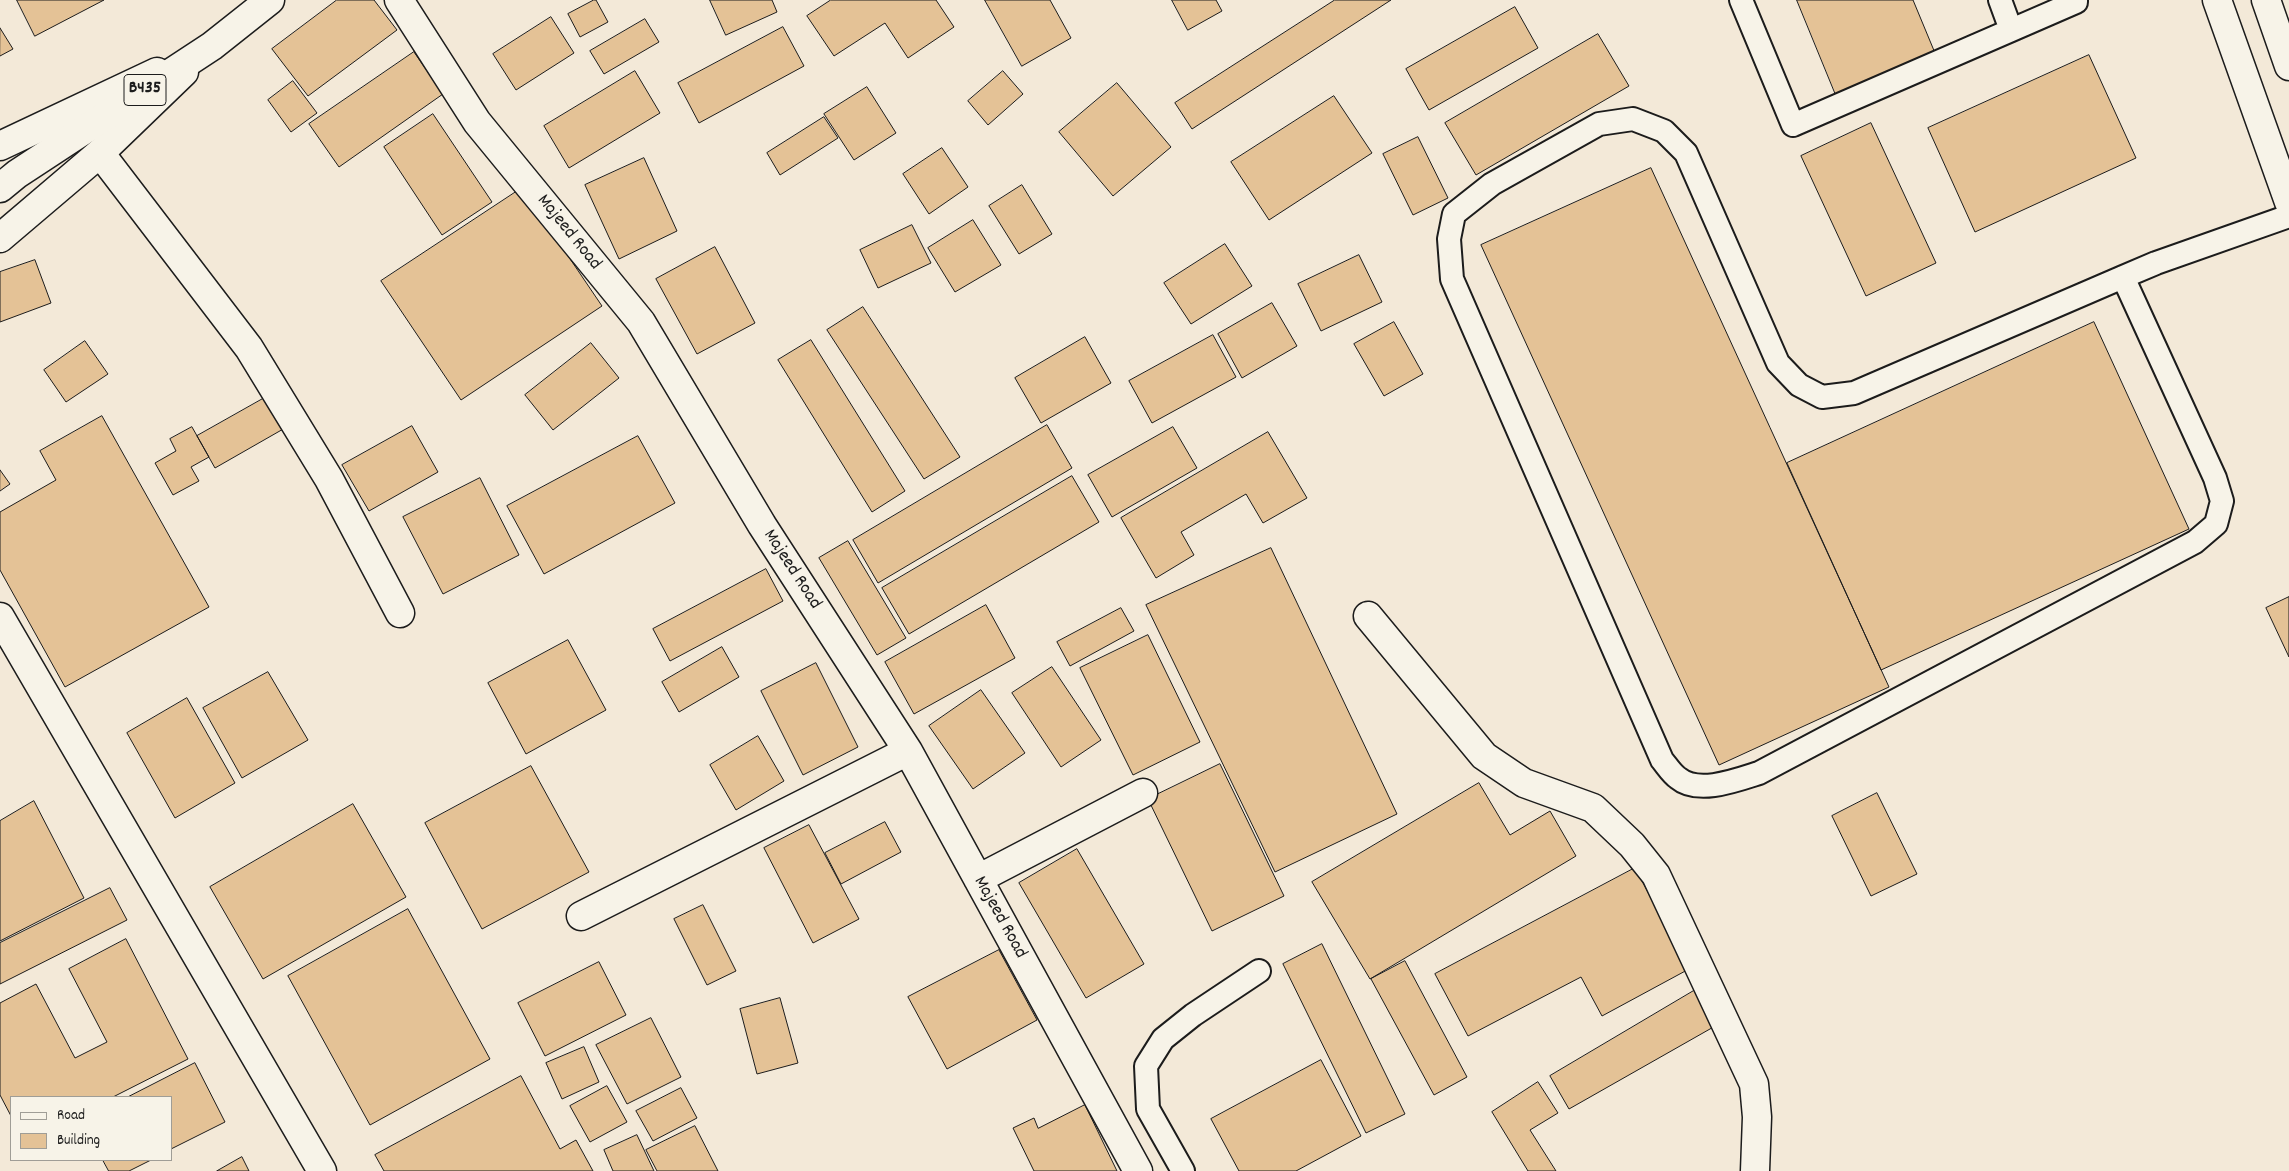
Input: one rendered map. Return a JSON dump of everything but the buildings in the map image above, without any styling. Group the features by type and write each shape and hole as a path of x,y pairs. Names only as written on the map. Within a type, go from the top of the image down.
{"main road":[{"name":"B435","path":"6,181 212,46 270,0"},
{"name":"Majeed Road","path":"399,0 477,122 641,322 762,525 908,751 1138,1171"},
{"path":"2217,0 2289,202"},
{"path":"2266,0 2289,66"},
{"path":"0,146 212,46"},
{"path":"0,238 100,153 212,46"},
{"path":"100,153 249,348 329,479 400,613"},
{"path":"1368,616 1484,756 1524,783 1593,808 1632,845 1656,875 1754,1084 1757,1117 1755,1171"},
{"path":"0,617 322,1171"},
{"path":"581,916 908,751"},
{"path":"978,879 1143,793"}],"lane":[{"path":"1740,0 1793,125 2076,2 2076,0"},
{"path":"2000,0 2011,30"},
{"path":"2123,277 2215,478 2222,501 2216,524 2195,542 1759,773 1724,785 1696,785 1678,779 1662,760 1452,279 1449,239 1454,214 1492,184 1598,124 1633,119 1664,131 1686,153 1778,363 1799,385 1822,397 1854,393 2123,277 2156,263 2289,216"},
{"path":"1183,1171 1148,1109 1146,1066 1163,1040 1192,1015 1259,971"}]}
